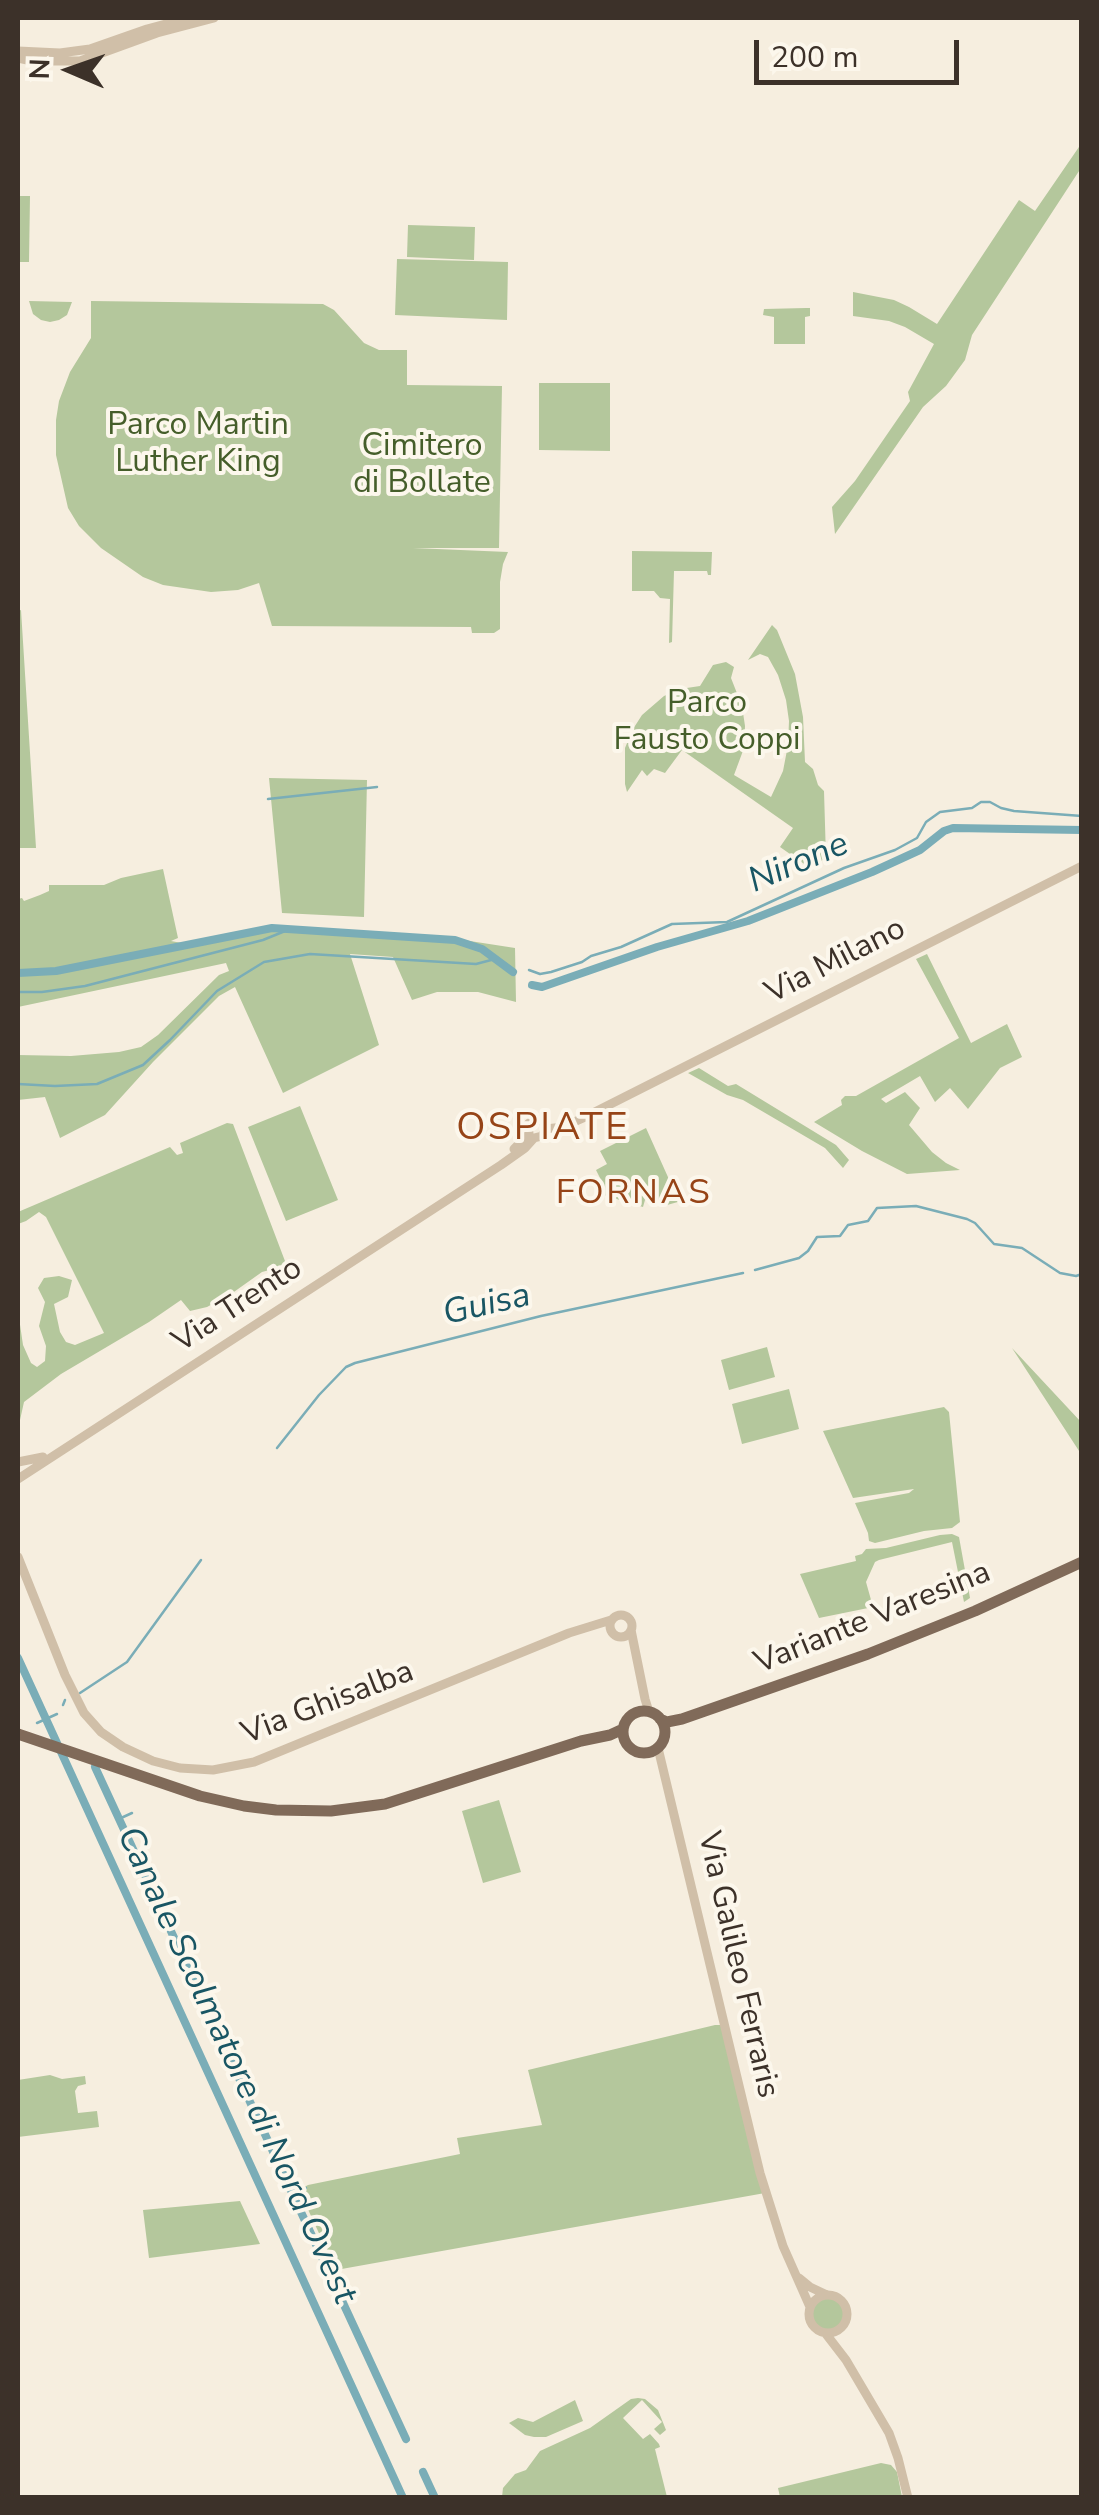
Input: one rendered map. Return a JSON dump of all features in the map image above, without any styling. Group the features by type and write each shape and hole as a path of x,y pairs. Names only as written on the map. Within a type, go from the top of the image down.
{"main road":[{"name":"Variante Varesina","path":"649,1714 667,1722 682,1719 868,1654 1082,1562"},
{"path":"658,1748 635,1752 624,1736 626,1720 649,1714 664,1735"},
{"name":"Variante Varesina","path":"658,1748 664,1735 682,1719"},
{"path":"18,1734 200,1796 276,1810 331,1811 385,1804 581,1741 624,1736"}],"street":[{"path":"18,50 60,54 90,49 188,18"},
{"path":"18,58 80,61 157,33 214,18"},
{"name":"Via Milano","path":"546,1127 613,1102 1082,866"},
{"path":"540,1119 546,1127 542,1136 532,1136 527,1127 531,1121 540,1119"},
{"name":"Via Trento","path":"20,1480 525,1148 532,1136"},
{"path":"18,1462 56,1454"},
{"name":"Via Ghisalba","path":"18,1557 65,1676 84,1712 101,1732 123,1747 152,1761 180,1768 213,1770 254,1762 612,1620"},
{"path":"638,1665 610,1624 616,1616 626,1615 631,1621 644,1695 642,1704 649,1714"},
{"path":"586,1628 602,1628 626,1636 631,1630"},
{"name":"Via Galileo Ferraris","path":"658,1748 760,2173 783,2246 810,2307"},
{"path":"644,1753 662,1769"},
{"path":"795,2273 810,2286 837,2297 847,2309 847,2319 841,2328 826,2334"},
{"path":"826,2295 810,2307 810,2322 826,2334 846,2360 889,2433 908,2498"},
{"path":"841,2328 846,2360"}],"green space":[{"path":"1081,144 1081,168 972,335 965,360 946,386 923,407 835,534 832,507 855,481 910,401 908,392 934,344 889,321 853,316 853,292 894,300 937,324 1019,200 1035,211"},
{"path":"18,196 30,196 29,262 18,262"},
{"path":"408,225 475,227 474,260 407,257"},
{"path":"397,259 508,262 507,320 395,315"},
{"path":"29,301 72,302 67,315 50,322 33,314"},
{"name":"Parco Martin Luther King","path":"91,301 323,304 334,310 364,343 379,350 407,350 407,385 502,386 499,548 413,548 508,552 500,582 500,629 494,633 472,633 471,627 272,626 259,583 238,590 211,592 163,585 143,577 101,548 68,508 56,455 59,401 70,372 91,338"},
{"path":"810,308 810,316 805,317 805,344 774,344 774,317 763,315 764,309"},
{"path":"539,383 610,383 610,451 539,450"},
{"path":"632,551 712,552 711,575 707,571 674,571 672,642 669,643 670,599 660,598 654,591 632,591"},
{"path":"21,610 36,848 18,848"},
{"name":"Parco Fausto Coppi","path":"772,625 795,674 803,717 805,762 824,791 826,858 810,868 780,847 793,828 682,750 665,773 654,769 647,776 642,770 627,792 625,784 625,748 642,715 664,696 700,686 713,665 726,662 734,667 731,678 745,726 744,748 734,775 771,797 783,771 788,745 786,700 768,657 760,654 748,660"},
{"path":"269,778 367,780 364,917 282,913"},
{"path":"163,869 178,938 171,941 187,944 272,926 444,937 515,948 516,1002 478,992 437,992 412,1000 393,957 350,954 379,1045 283,1093 235,987 219,996 105,1115 60,1138 45,1097 18,1100 18,1055 71,1056 141,1047 219,975 229,971 226,963 18,1007 18,899 24,901 49,891 49,885 104,885"},
{"path":"927,954 971,1043 1007,1024 1022,1057 1000,1068 968,1109 950,1088 935,1102 920,1076 881,1099 886,1103 905,1092 920,1108 909,1125 932,1152 960,1170 907,1174 814,1122 842,1105 845,1096 856,1096 959,1038 916,959"},
{"path":"699,1068 728,1086 736,1084 836,1145 849,1160 843,1168 825,1148 688,1073"},
{"path":"300,1106 338,1200 286,1221 248,1127"},
{"path":"233,1124 288,1269 286,1273 273,1269 262,1272 207,1307 190,1311 181,1300 61,1374 24,1402 18,1429 18,1311 23,1345 37,1367 45,1361 46,1346 39,1326 45,1302 38,1288 44,1278 59,1276 72,1280 68,1297 54,1304 66,1342 75,1345 104,1333 46,1217 39,1212 18,1224 18,1212 170,1147 177,1155 183,1153 180,1143"},
{"path":"646,1128 676,1195 683,1193 685,1200 667,1205 645,1200 643,1207 597,1193 604,1186 596,1170 607,1164 600,1151"},
{"path":"767,1347 775,1377 729,1390 721,1360"},
{"path":"1012,1348 1081,1422 1081,1454"},
{"path":"789,1389 799,1429 742,1444 732,1404"},
{"path":"944,1407 949,1412 960,1522 952,1528 869,1541 855,1503 914,1489 853,1498 823,1431"},
{"path":"940,1535 959,1537 970,1598 964,1602 952,1542 875,1562 866,1582 873,1607 819,1618 800,1574 856,1561 855,1556 866,1549"},
{"path":"499,1800 521,1872 483,1883 462,1811"},
{"path":"723,2025 765,2193 336,2270 299,2190 460,2154 457,2138 542,2125 528,2070"},
{"path":"50,2075 62,2079 85,2076 86,2084 75,2091 78,2113 97,2111 99,2127 18,2137 18,2080"},
{"path":"240,2201 260,2244 149,2258 143,2210"},
{"path":"828,2298 839,2303 844,2314 839,2325 828,2330 817,2325 812,2314 817,2303"},
{"path":"638,2398 645,2399 658,2410 666,2430 660,2435 654,2429 662,2422 642,2400 623,2418 643,2439 650,2434 659,2444 655,2449 667,2497 502,2497 503,2488 515,2474 526,2470 540,2451 590,2428"},
{"path":"575,2400 583,2421 546,2437 525,2435 509,2423 518,2418 533,2422"},
{"path":"881,2463 891,2465 897,2472 902,2497 780,2497 778,2488"}],"waterway":[{"name":"Nirone","path":"268,799 377,787"},
{"name":"Nirone","path":"529,970 551,972 672,924 727,922 844,868 895,850 917,838 926,822 940,812 990,802 1014,811 1082,816"},
{"path":"532,985 542,987 657,947 748,921 872,872 920,850 953,828 1082,830"},
{"path":"18,973 56,971 272,928 455,940 482,949 513,972"},
{"path":"18,992 85,986 263,940 290,929"},
{"path":"18,1084 97,1084 143,1065 217,991 264,962 310,954 476,964 495,959"},
{"name":"Guisa","path":"755,1270 799,1258 817,1237 840,1236 848,1225 868,1221 877,1208 916,1206 967,1219 994,1244 1022,1248 1060,1273 1082,1274"},
{"name":"Guisa","path":"277,1448 319,1395 355,1363 541,1316 743,1273"},
{"name":"Guisa","path":"80,1693 127,1662 201,1560"},
{"name":"Canale Scolmatore di Nord Ovest","path":"18,1658 403,2498"},
{"name":"Guisa","path":"63,1705 65,1700"},
{"name":"Guisa","path":"37,1723 57,1714"},
{"path":"95,1767 406,2439"},
{"path":"121,1818 132,1813"},
{"path":"295,2191 306,2188"},
{"path":"423,2472 435,2498"}],"district":[{"name":"OSPIATE","path":"543,1130"},
{"name":"FORNAS","path":"634,1195"}],"park label":[{"name":"Cimitero di Bollate","path":"422,466"}]}
